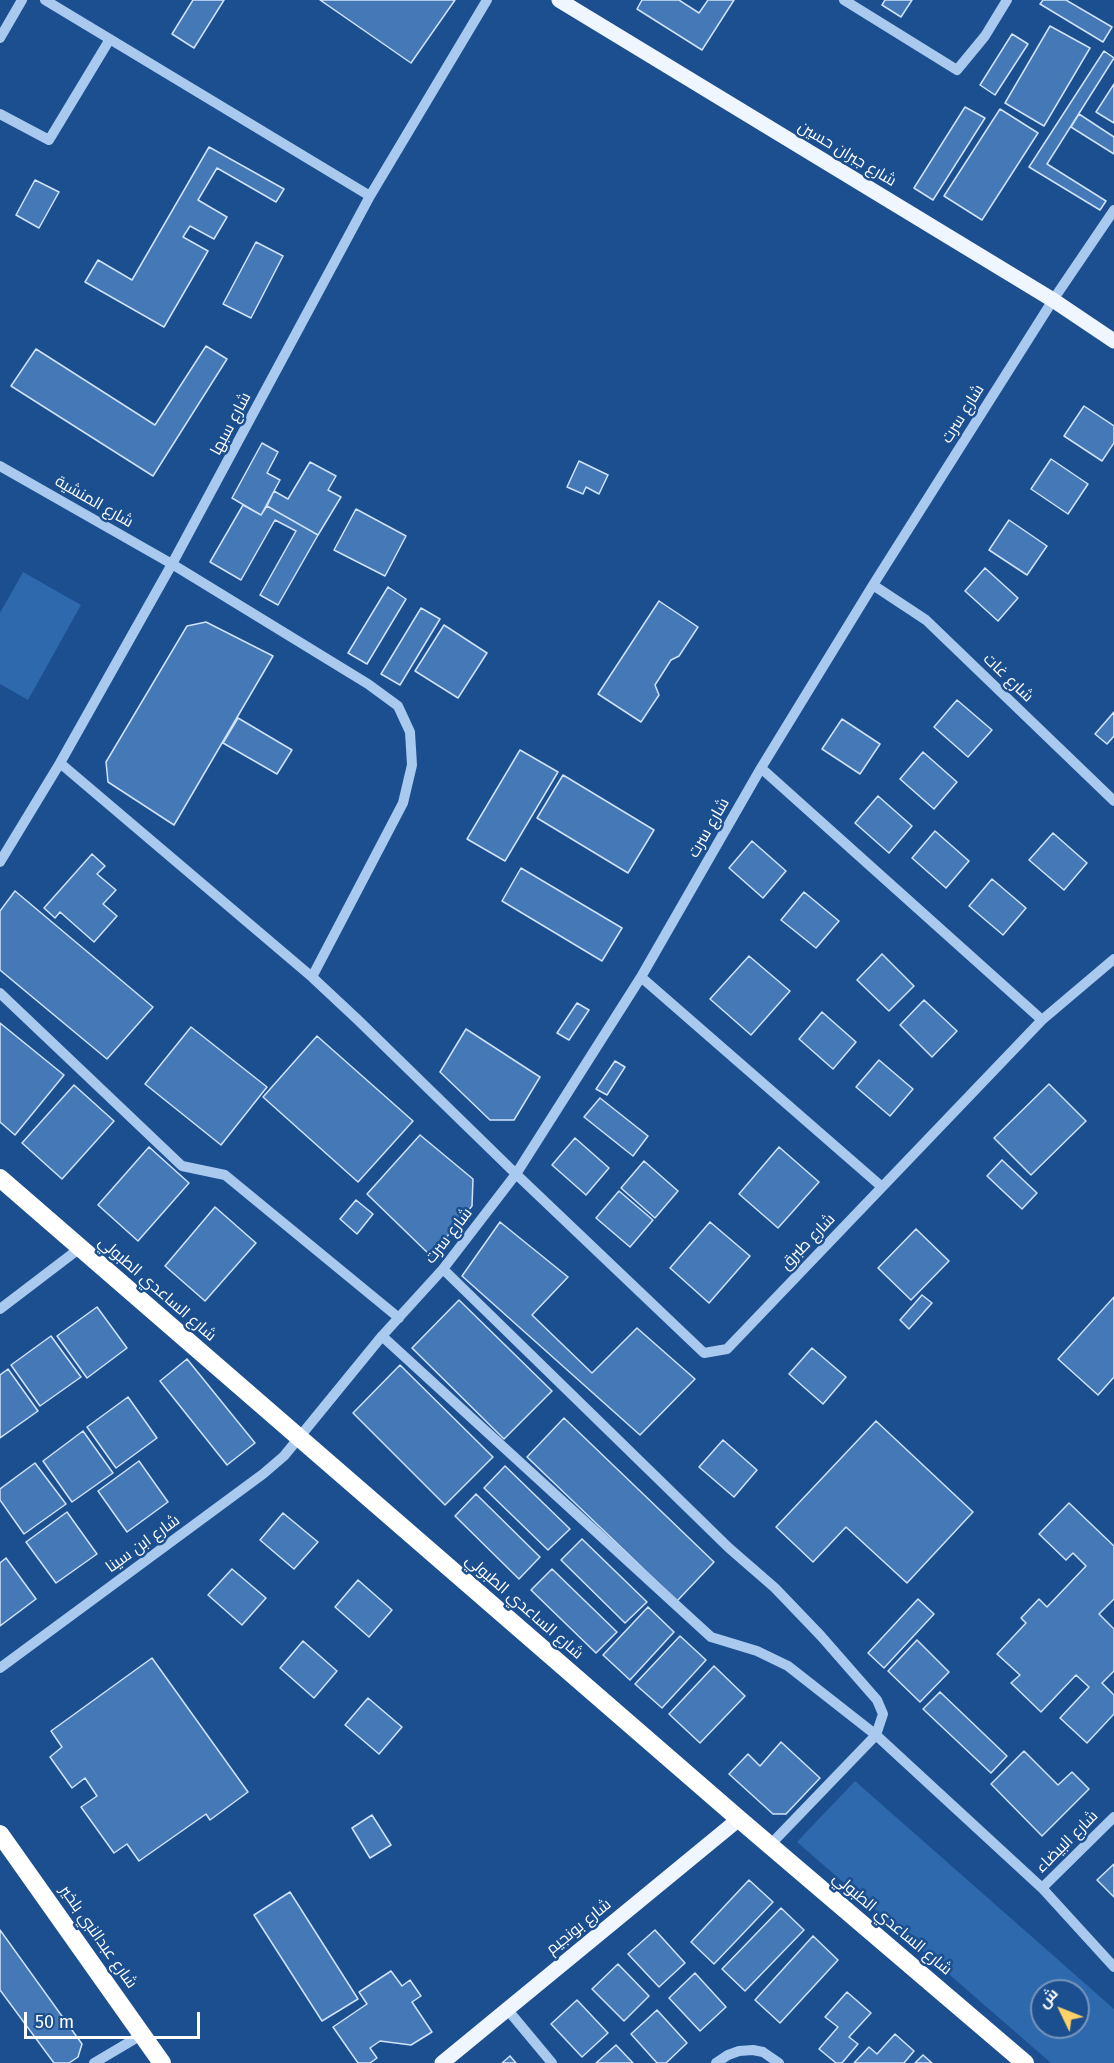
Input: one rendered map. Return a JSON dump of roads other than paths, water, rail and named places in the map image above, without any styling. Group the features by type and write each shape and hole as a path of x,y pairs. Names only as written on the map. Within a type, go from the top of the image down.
{"highway":[{"name":"شارع الساعدي الطبولي","path":"0,1178 739,1819 1025,2063"},
{"name":"شارع عبدالنبي بلخير","path":"0,1834 162,2063"}],"main road":[{"name":"شارع جبران حسين","path":"559,0 1053,300 1114,341"},
{"name":"شارع بونجيم","path":"441,2063 739,1819"}],"street":[{"path":"0,38 22,0"},
{"path":"45,0 370,196"},
{"name":"شارع سبها","path":"0,862 60,763 172,564 370,196 487,0"},
{"path":"844,0 957,70 985,36 1007,0"},
{"path":"0,114 49,140 110,39"},
{"name":"شارع سرت","path":"299,1439 382,1336 443,1269 516,1174 641,977 761,768 873,585 1053,300 1114,210"},
{"name":"شارع المنشية","path":"0,466 172,564 368,684 398,706 410,732 412,765 403,803 312,977"},
{"name":"شارع غات","path":"873,585 926,620 1114,801"},
{"path":"60,763 312,977 516,1174"},
{"path":"761,768 1042,1020"},
{"name":"شارع طبرق","path":"516,1174 704,1353 727,1349 1042,1020 1114,959"},
{"path":"641,977 882,1187"},
{"path":"0,993 182,1166 225,1175 399,1318"},
{"path":"0,1309 80,1248"},
{"path":"443,1269 729,1548 775,1588 877,1700 883,1714 876,1735 770,1845"},
{"path":"382,1336 711,1637 757,1651 788,1666 876,1735 1042,1888 1114,1967"},
{"name":"شارع ابن سينا","path":"0,1668 263,1474 299,1439"},
{"name":"شارع البيضاء","path":"1042,1888 1114,1817"},
{"path":"507,2009 552,2063"},
{"path":"94,2063 143,2034"},
{"path":"716,2063 739,2051 753,2050 763,2052 779,2063"}]}
